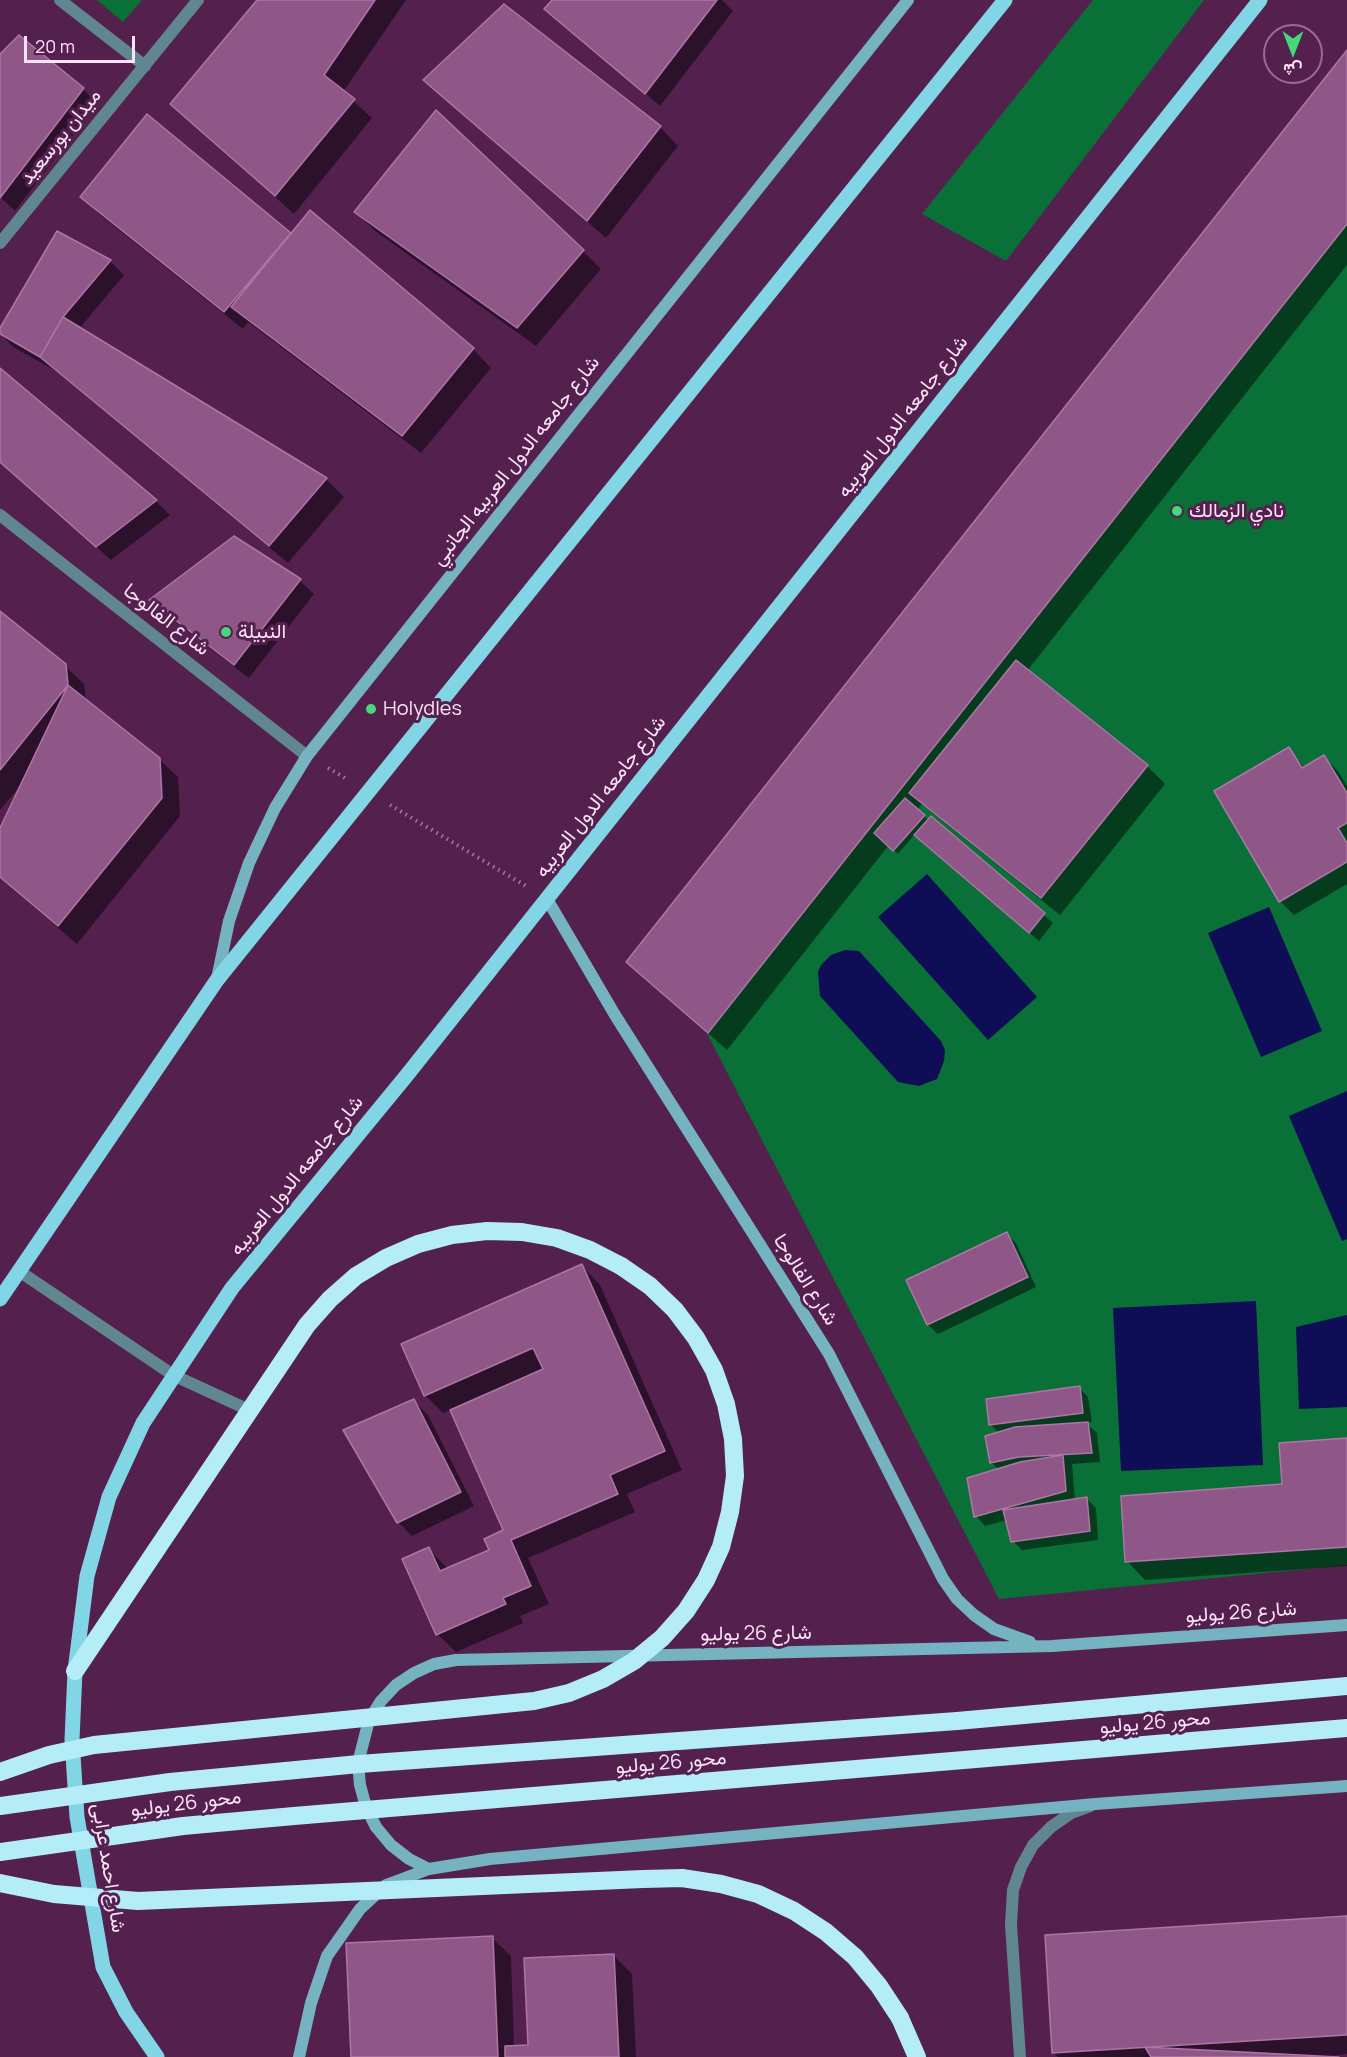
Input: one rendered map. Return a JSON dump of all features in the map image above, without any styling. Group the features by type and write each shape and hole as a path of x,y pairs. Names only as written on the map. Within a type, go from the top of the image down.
{"highway":[{"path":"0,1772 49,1755 94,1745 534,1701 569,1693 603,1679 641,1655 662,1638 686,1611 706,1580 721,1547 730,1512 735,1476 733,1439 726,1404 717,1378 696,1338 658,1294 621,1266 590,1250 557,1238 522,1232 487,1231 452,1235 418,1244 386,1258 356,1276 330,1299 307,1325 75,1671"},
{"name":"محور 26 يوليو","path":"0,1806 170,1782 359,1764 957,1721 1347,1686"},
{"name":"محور 26 يوليو","path":"0,1852 183,1826 1347,1728"},
{"path":"0,1883 54,1894 138,1901 643,1879 682,1878 721,1884 758,1894 794,1911 826,1932 855,1957 879,1986 900,2018 917,2057"}],"main road":[{"name":"شارع جامعه الدول العربيه الجانبي","path":"217,980 230,921 249,863 275,808 307,756 908,0"},
{"path":"0,1299 217,980 1005,0"},
{"name":"شارع جامعه الدول العربيه","path":"75,1671 87,1576 109,1497 142,1423 232,1288 407,1075 1260,0"},
{"name":"شارع الفالوجا","path":"547,899 615,1015 828,1354 943,1579 957,1599 994,1629 1016,1639 1052,1646"},
{"name":"شارع 26 يوليو","path":"429,1869 409,1859 391,1845 376,1827 366,1807 360,1785 358,1762 369,1720 381,1701 396,1685 414,1673 434,1665 456,1660 1052,1646 1347,1624"},
{"name":"شارع احمد عرابى","path":"75,1671 72,1740 77,1817 103,1967 126,2012 157,2057"},
{"path":"299,2057 311,2003 327,1956 360,1909 386,1885 429,1869 490,1859 1095,1804 1347,1786"}],"street":[{"path":"60,0 145,66"},
{"name":"ميدان بورسعيد","path":"0,243 198,0"},
{"name":"شارع الفالوجا","path":"0,515 307,756"},
{"path":"19,1270 173,1375 249,1410"},
{"path":"1020,2057 1011,1925 1013,1890 1021,1867 1039,1839 1071,1813 1095,1804"}],"path":[{"path":"307,756 547,899"}],"green space":[{"path":"97,0 142,0 123,22"},
{"path":"1093,0 1204,0 1006,261 922,214"},
{"name":"نادي الزمالك","path":"1347,64 1347,1565 999,1599 668,958"}],"shaded area":[{"path":"927,874 1037,997 988,1040 878,917"},
{"path":"1269,907 1322,1031 1261,1057 1208,933"},
{"path":"845,950 859,951 941,1041 945,1050 944,1061 937,1079 919,1086 898,1082 820,996 818,972 821,965 831,955"},
{"path":"1347,1091 1347,1239 1342,1241 1289,1116"},
{"path":"1256,1301 1263,1465 1121,1471 1113,1308"},
{"path":"1347,1315 1347,1407 1299,1409 1296,1327"}],"building":[{"path":"257,0 375,0 324,75 355,99 275,196 170,104"},
{"path":"552,0 717,0 645,94 544,9"},
{"path":"504,4 661,126 587,221 423,80"},
{"path":"19,35 84,88 0,198 0,54"},
{"path":"1347,50 1347,224 708,1033 626,962 1320,84 1323,84 1323,80"},
{"path":"436,110 584,250 517,328 354,212"},
{"path":"147,114 291,233 224,312 80,197"},
{"path":"310,210 474,348 402,436 231,307"},
{"path":"57,231 111,260 63,317 40,357 0,334 0,328"},
{"path":"63,317 327,478 269,546 40,357"},
{"path":"0,368 157,500 96,547 0,462"},
{"name":"النبيلة","path":"234,536 301,579 234,665 149,600"},
{"path":"0,611 66,664 68,685 0,770"},
{"path":"1016,660 1148,765 1041,898 909,793"},
{"path":"68,685 160,758 162,798 58,926 0,877 0,828"},
{"path":"1289,747 1302,768 1324,755 1347,793 1347,823 1338,828 1347,843 1347,862 1279,902 1214,791"},
{"path":"905,798 925,815 893,851 874,833"},
{"path":"931,816 1045,913 1029,933 914,835"},
{"path":"1007,1232 1028,1277 927,1325 906,1280"},
{"path":"582,1264 665,1451 610,1475 618,1494 511,1540 531,1586 503,1598 506,1604 436,1635 402,1559 429,1547 440,1571 489,1550 484,1539 503,1530 450,1410 543,1369 533,1348 424,1396 401,1344"},
{"path":"1080,1386 1083,1413 989,1425 986,1399"},
{"path":"414,1399 461,1492 397,1523 343,1430"},
{"path":"1088,1422 1092,1453 1019,1457 990,1463 985,1436 1015,1427"},
{"path":"1347,1438 1347,1547 1125,1562 1121,1496 1282,1484 1279,1443"},
{"path":"1063,1455 1066,1491 974,1517 967,1478 1020,1462"},
{"path":"1087,1497 1090,1531 1011,1542 1003,1510"},
{"path":"1347,1916 1347,2035 1052,2053 1045,1935"},
{"path":"493,1936 498,2057 351,2057 346,1943"},
{"path":"614,1954 619,2057 505,2057 505,2046 528,2045 524,1958"},
{"path":"1145,2047 1339,2057 1151,2057"}],"place":[{"name":"نادي الزمالك","path":"1177,511"},
{"name":"النبيلة","path":"226,632"},
{"name":"HolydIes","path":"371,709"}]}
